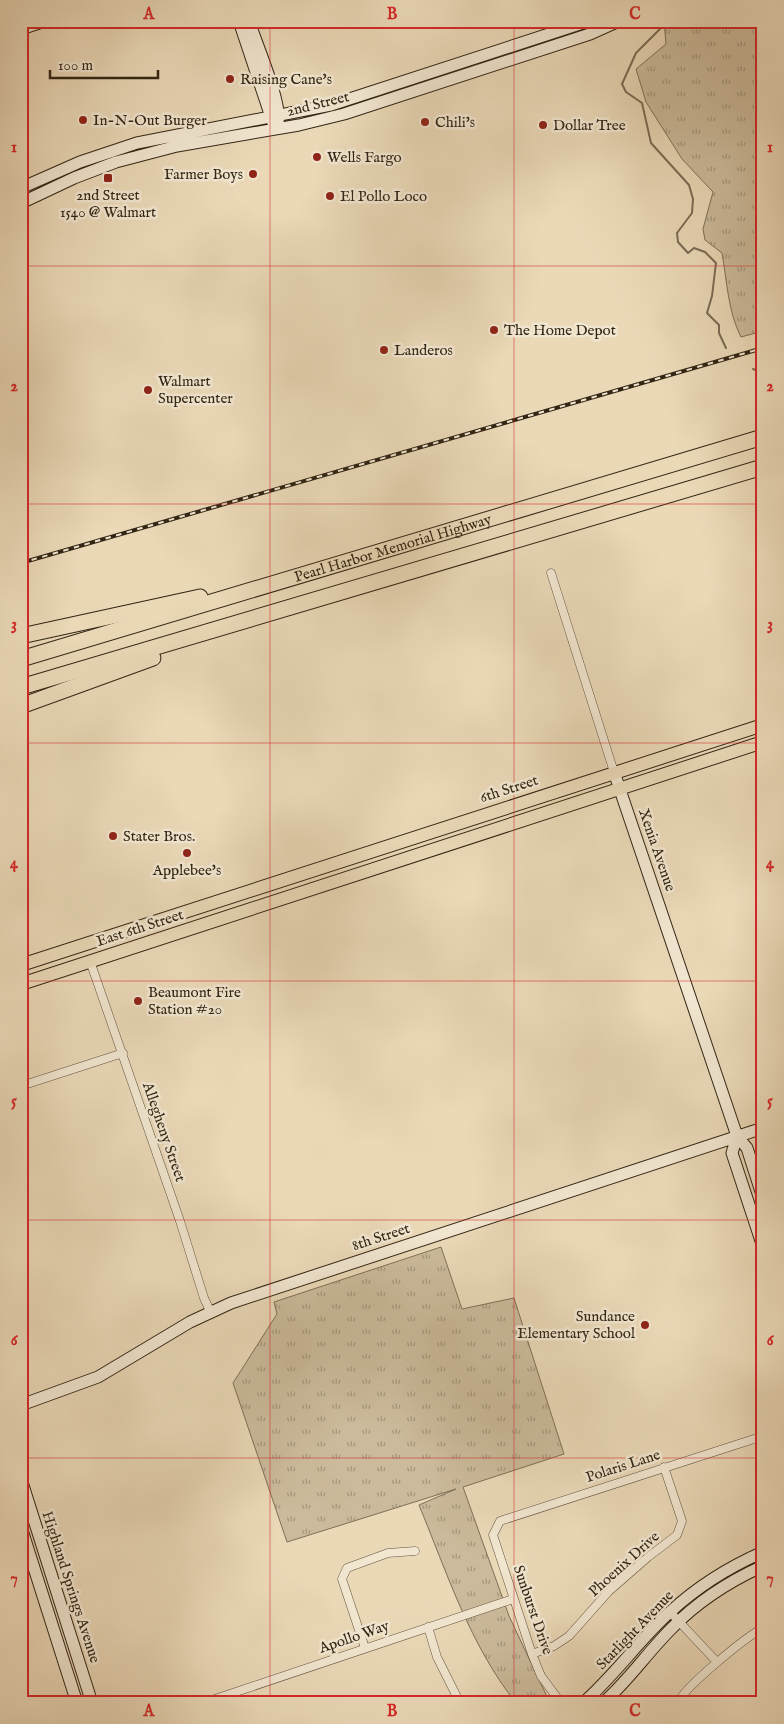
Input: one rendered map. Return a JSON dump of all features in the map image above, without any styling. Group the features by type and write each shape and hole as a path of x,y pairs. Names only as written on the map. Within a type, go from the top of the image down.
{"highway":[{"name":"Pearl Harbor Memorial Highway","path":"21,659 763,437"},
{"name":"Pearl Harbor Memorial Highway","path":"21,687 298,607 763,466"},
{"path":"21,636 186,600 285,581"},
{"path":"21,706 298,607"}],"main road":[{"name":"6th Street","path":"266,885 763,725"},
{"path":"621,789 763,742"},
{"name":"East 6th Street","path":"21,984 621,789"},
{"name":"East 6th Street","path":"21,965 266,885"}],"street":[{"path":"24,26 45,21"},
{"path":"239,21 274,117"},
{"path":"249,21 276,129"},
{"name":"2nd Street","path":"21,188 80,162 137,142 331,105 589,21"},
{"name":"2nd Street","path":"21,203 74,178 116,162 177,146 276,129 344,114 590,34 619,21"},
{"path":"74,178 101,162 137,150 137,142"},
{"name":"Xenia Avenue","path":"551,573 614,772 737,1136 747,1148 763,1198"},
{"name":"Allegheny Street","path":"90,961 210,1311"},
{"path":"21,1086 123,1053"},
{"name":"8th Street","path":"21,1405 98,1377 210,1311 263,1291 763,1128"},
{"name":"Xenia Avenue","path":"737,1136 732,1153 763,1247"},
{"name":"Polaris Lane","path":"500,1521 754,1439 763,1443"},
{"name":"Phoenix Drive","path":"532,1654 554,1646 569,1636 609,1592 648,1557 677,1535 682,1521 664,1467"},
{"name":"Highland Springs Avenue","path":"21,1479 92,1703"},
{"name":"Sunburst Drive","path":"500,1521 494,1535 532,1654 542,1676 561,1703"},
{"name":"Highland Springs Avenue","path":"21,1527 77,1703"},
{"path":"365,1648 342,1579 346,1568 388,1553 415,1551"},
{"name":"Starlight Avenue","path":"583,1703 620,1668 670,1612 719,1575 763,1552"},
{"name":"Starlight Avenue","path":"603,1703 680,1621 726,1586 763,1566"},
{"name":"Apollo Way","path":"203,1703 514,1599"},
{"path":"670,1612 717,1662"},
{"path":"428,1627 437,1657 460,1703"},
{"path":"678,1703 717,1662 750,1635 763,1628"}],"green space":[{"path":"664,21 763,21 763,331 741,337 733,317 722,253 705,240 703,229 713,192 682,159 646,102 636,69 666,44"},
{"path":"441,1247 462,1309 514,1298 564,1454 463,1487 509,1616 550,1703 516,1703 485,1657 461,1608 419,1505 456,1489 287,1542 233,1383 277,1314 274,1302"}],"waterway":[{"path":"662,27 636,53 622,84 626,92 642,103 651,143 689,185 693,199 692,213 677,233 678,242 688,253 694,248 705,252 716,263 712,296 707,313 719,325 719,333 726,348"},
{"path":"753,369 763,373"}],"railway":[{"path":"21,563 763,348"}],"place":[{"name":"Raising Cane's","path":"230,79"},
{"name":"In-N-Out Burger","path":"83,120"},
{"name":"Chili's","path":"425,122"},
{"name":"Dollar Tree","path":"543,125"},
{"name":"Wells Fargo","path":"317,157"},
{"name":"Farmer Boys","path":"253,174"},
{"name":"2nd Street 1540 @ Walmart","path":"108,178"},
{"name":"El Pollo Loco","path":"330,196"},
{"name":"The Home Depot","path":"494,330"},
{"name":"Landeros","path":"384,350"},
{"name":"Walmart Supercenter","path":"148,390"},
{"name":"Stater Bros.","path":"113,836"},
{"name":"Applebee's","path":"187,853"},
{"name":"Beaumont Fire Station #20","path":"138,1001"},
{"name":"Sundance Elementary School","path":"645,1325"}]}
